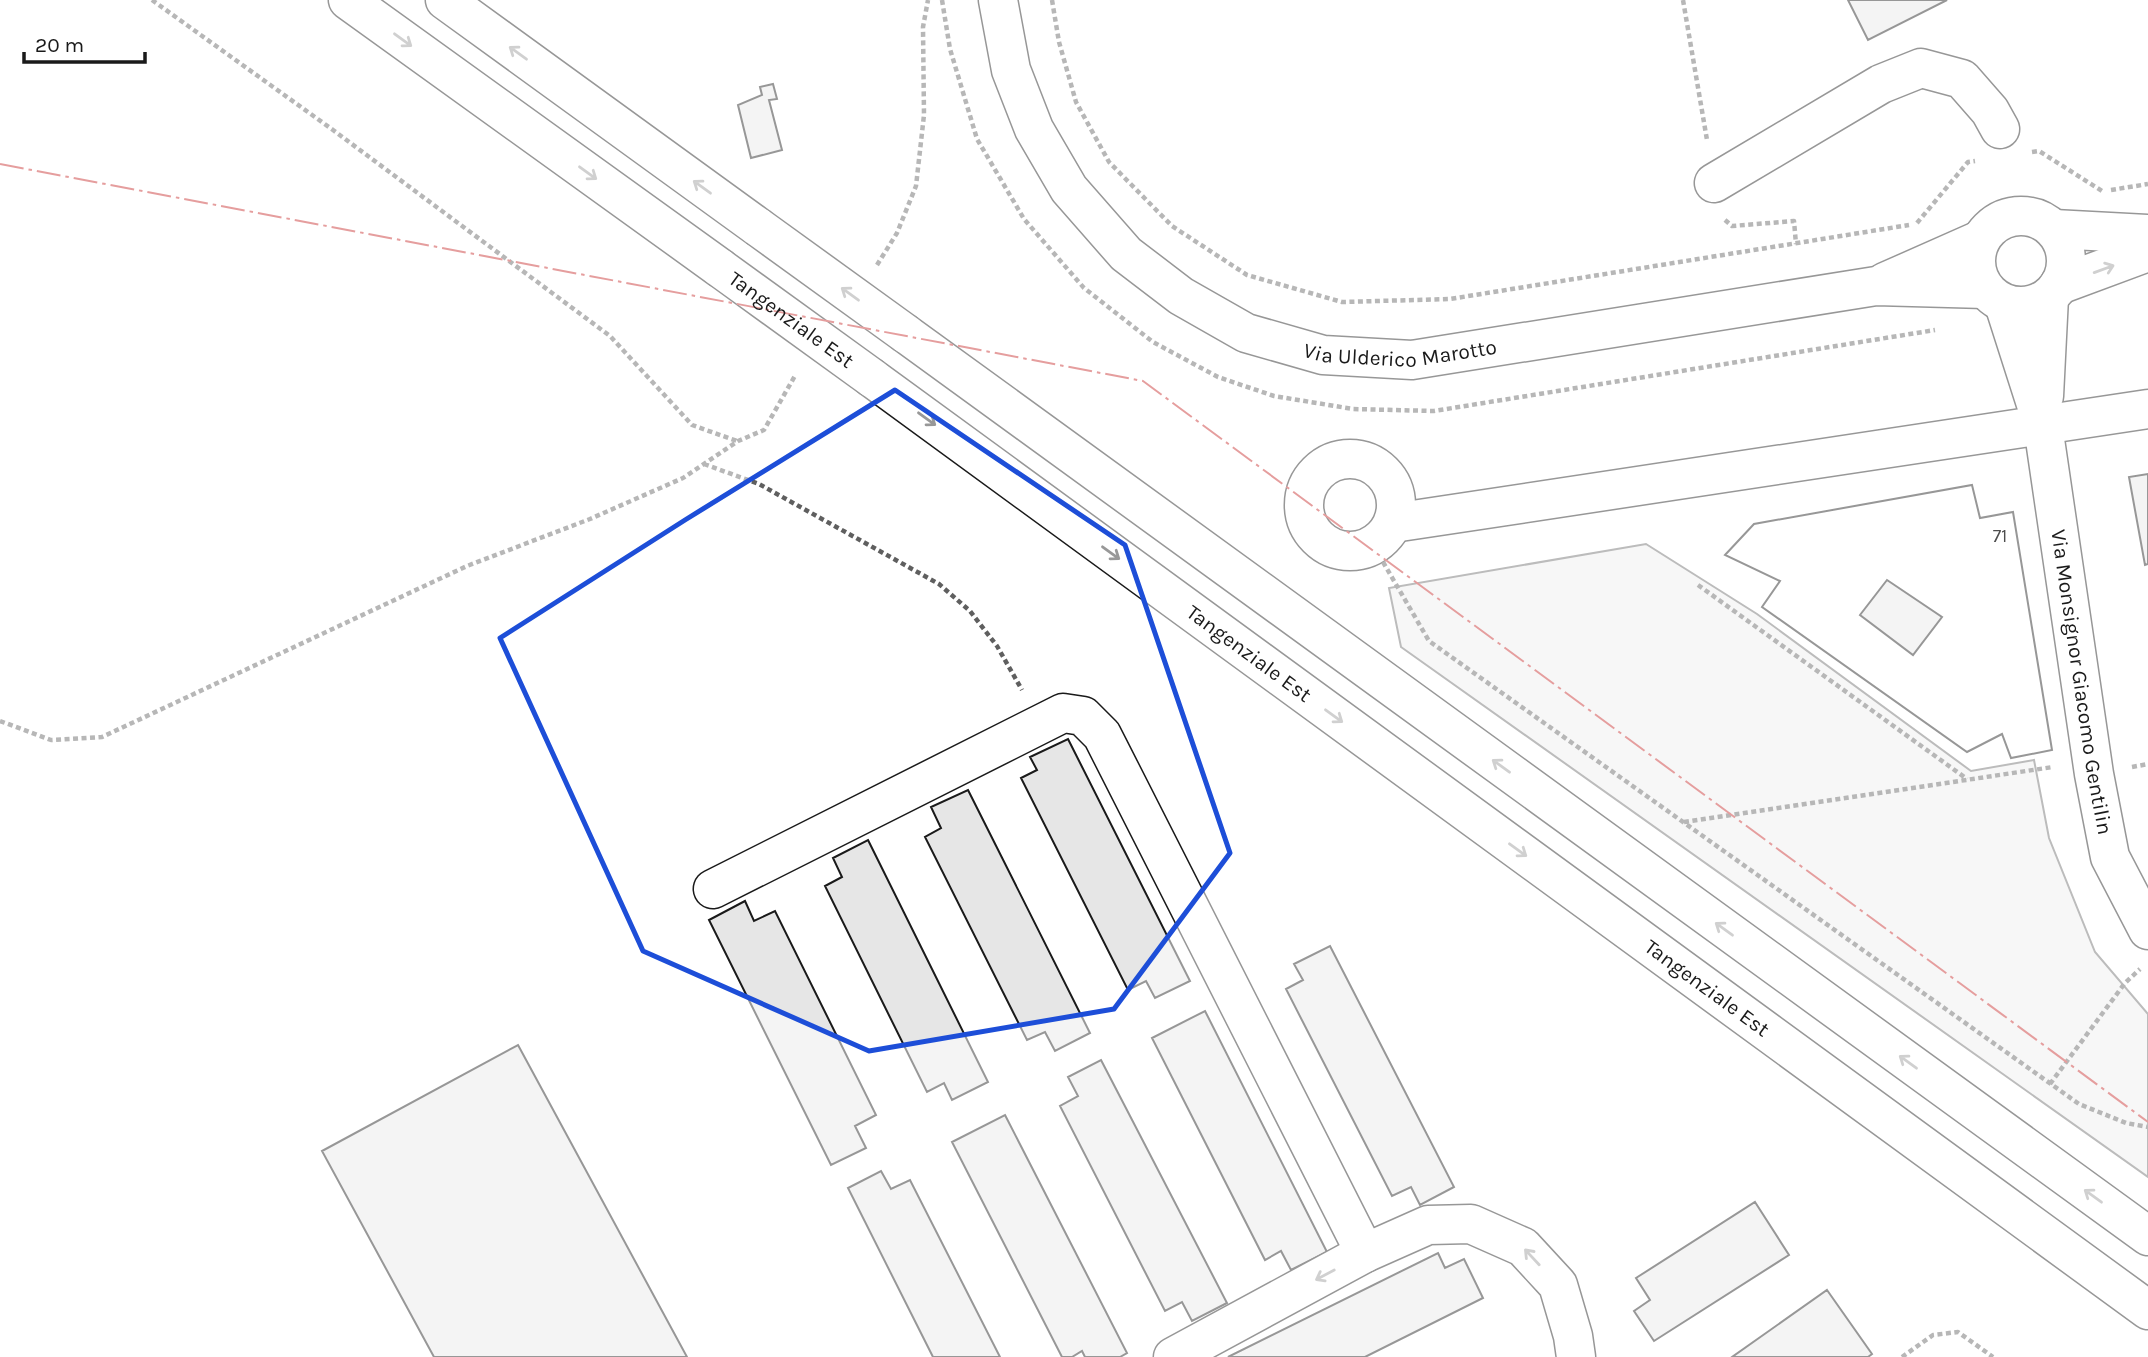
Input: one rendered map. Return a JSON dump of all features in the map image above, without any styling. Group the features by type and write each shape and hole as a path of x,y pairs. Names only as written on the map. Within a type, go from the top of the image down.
{"main road":[{"name":"Tangenziale Est","path":"348,0 872,378 2148,1310"},
{"path":"445,0 2148,1236"},
{"name":"Via Ulderico Marotto","path":"998,0 1011,69 1034,129 1069,189 1126,254 1181,296 1246,333 1323,355 1412,360 1876,286 1995,296"},
{"path":"1714,183 1881,84 1921,68 1962,79 2015,141"},
{"path":"2054,291 2065,271 2066,256 2062,241 2054,229 2028,216 2000,220 1988,229 1980,240 1975,268 1995,296 2020,306 2035,304 2054,291 2148,252"},
{"path":"2054,229 2148,234"},
{"path":"1876,286 1980,240"},
{"name":"Via Monsignor Giacomo Gentilin","path":"2043,426 2054,291"},
{"name":"Via Monsignor Giacomo Gentilin","path":"1995,296 2043,426 2110,857 2148,930"},
{"path":"1384,535 2148,409"},
{"path":"713,889 1063,713 1083,716 1102,735 1365,1253"},
{"path":"1173,1357 1365,1253 1428,1225 1471,1224 1522,1247 1558,1285 1576,1357"}],"path":[{"path":"152,0 333,130 610,336 692,425 738,441"},
{"path":"875,269 897,233 916,186 924,115 923,27 928,0"},
{"path":"1052,0 1059,42 1076,102 1109,162 1172,226 1247,275 1342,302 1450,299 1916,224 1968,162 1978,161"},
{"path":"2015,141 2039,151 2102,191 2148,184"},
{"path":"0,721 51,740 102,737 467,566 590,519 683,478 738,441 764,430 796,374"},
{"path":"704,464 759,484 939,584 970,611 997,646 1041,724"},
{"path":"1384,535 1429,641 2079,1104 2126,1123 2148,1127"},
{"path":"1698,585 1968,779"},
{"path":"1683,822 2093,761"},
{"path":"2050,1084 2125,983 2148,963"},
{"path":"1902,1357 1933,1335 1958,1332 1993,1357"}],"highlighted area":[{"path":"895,390 1125,545 1230,853 1114,1009 869,1051 643,951 500,638"}],"shaded area":[{"path":"1646,544 1757,614 1971,771 2034,760 2049,838 2095,952 2148,1014 2148,1177 1401,647 1389,588"}],"building":[{"path":"1848,0 1947,0 1868,40"},
{"path":"773,84 777,99 769,100 782,150 751,158 738,105 762,95 760,87"},
{"path":"2148,474 2148,564 2145,565 2129,477"},
{"path":"1972,485 1980,518 2013,512 2052,750 2011,758 2002,734 1967,752 1762,607 1780,581 1725,555 1754,524","holes":["1887,580 1942,617 1913,655 1860,615"]},
{"path":"1972,485 1980,518 2013,512 2052,750 2011,758 2002,734 1967,752 1762,607 1780,581 1725,555 1754,524"},
{"path":"1068,739 1190,981 1155,998 1146,981 1128,990 1021,778 1037,770 1030,757"},
{"path":"968,790 1090,1033 1055,1051 1045,1032 1027,1040 925,837 941,828 931,807"},
{"path":"868,840 988,1082 952,1100 944,1083 927,1092 825,886 842,877 833,858"},
{"path":"745,901 754,921 775,911 876,1115 855,1126 866,1148 831,1165 709,920"},
{"path":"1330,946 1454,1187 1420,1205 1411,1187 1392,1196 1286,989 1303,980 1294,964"},
{"path":"1205,1011 1327,1252 1291,1270 1281,1251 1265,1260 1152,1038"},
{"path":"518,1045 687,1357 434,1357 322,1151"},
{"path":"1101,1060 1227,1303 1192,1321 1182,1302 1165,1311 1060,1106 1078,1096 1068,1077"},
{"path":"1005,1115 1127,1353 1120,1357 1085,1357 1082,1351 1072,1357 1062,1357 952,1142"},
{"path":"881,1171 891,1189 910,1180 1000,1357 933,1357 848,1188"},
{"path":"1755,1202 1789,1255 1654,1341 1634,1311 1650,1300 1636,1278"},
{"path":"1438,1253 1445,1268 1464,1259 1483,1298 1365,1357 1228,1357"},
{"path":"1827,1290 1872,1354 1868,1357 1732,1357"}],"power":[{"path":"0,164 1143,381 2148,1122"}]}
